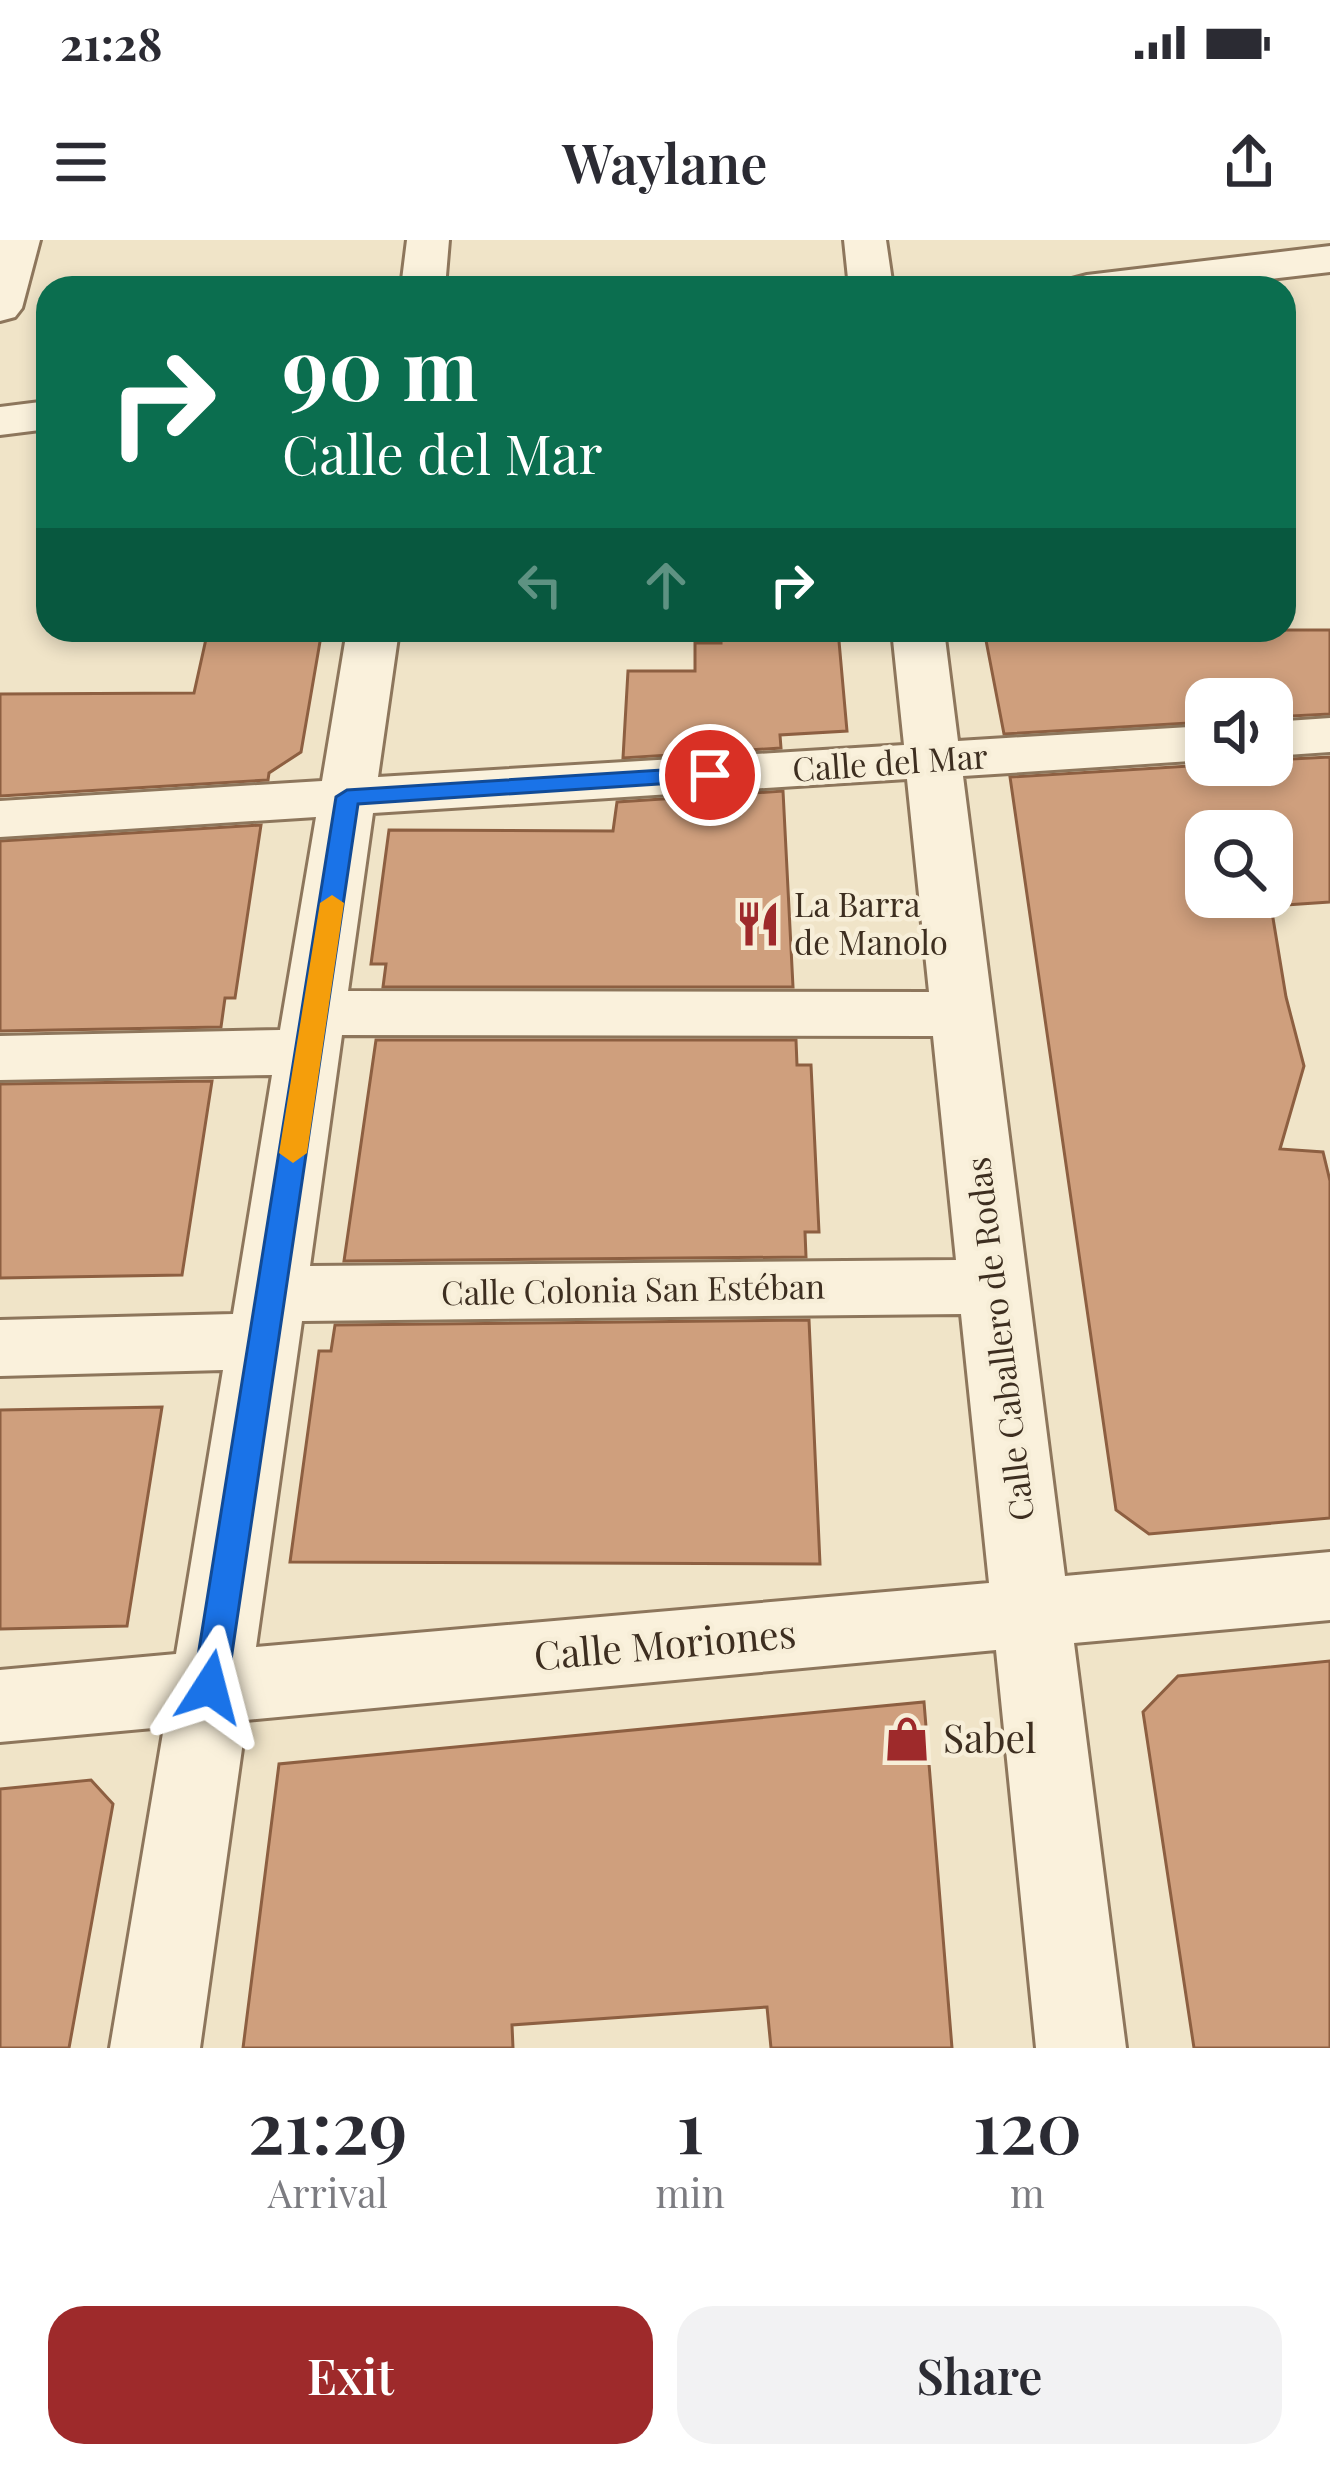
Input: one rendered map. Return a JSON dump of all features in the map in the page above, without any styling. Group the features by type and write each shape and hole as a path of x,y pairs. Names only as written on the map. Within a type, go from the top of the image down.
{"street":[{"path":"0,308 20,240"},
{"path":"424,276 428,240"},
{"path":"865,240 870,276"},
{"path":"1188,276 1330,259"},
{"path":"0,421 36,416"},
{"path":"155,2048 372,642"},
{"name":"Calle Caballero de Rodas","path":"920,642 1081,2048"},
{"path":"1293,738 1330,735"},
{"name":"Calle del Mar","path":"0,819 1185,744"},
{"path":"0,1058 312,1032 963,1014"},
{"name":"Calle Colonia San Estéban","path":"0,1348 268,1317 994,1287"},
{"name":"Calle Moriones","path":"0,1706 1330,1586"}],"building":[{"path":"1296,630 1330,630 1330,714 1293,716 1293,678 1185,678 1185,723 1004,734 986,642 1296,642"},
{"path":"205,642 320,642 301,752 269,773 268,780 0,796 0,694 194,693"},
{"path":"839,642 847,731 780,735 781,748 623,758 628,671 695,671 695,643"},
{"path":"1330,757 1330,902 1293,905 1293,810 1185,810 1185,918 1273,918 1304,1066 1280,1149 1323,1152 1330,1181 1330,1518 1149,1534 1116,1510 1010,777 1185,766 1185,786 1293,786 1293,759"},
{"path":"783,791 793,987 383,987 386,964 371,964 389,830 613,831 617,802"},
{"path":"261,825 235,998 225,998 221,1027 0,1031 0,841"},
{"path":"376,1040 796,1040 797,1065 811,1065 819,1232 805,1232 806,1257 344,1261"},
{"path":"212,1081 182,1275 0,1278 0,1084"},
{"path":"809,1320 820,1564 290,1562 319,1351 331,1351 335,1325"},
{"path":"162,1407 127,1626 0,1629 0,1410"},
{"path":"1330,1661 1330,2048 1194,2048 1143,1712 1178,1676"},
{"path":"924,1702 952,2048 771,2048 767,2007 512,2025 513,2048 243,2048 279,1764"},
{"path":"91,1780 113,1804 69,2048 0,2048 0,1789"}],"slow traffic":[{"path":"293,1153 332,903"}],"place":[{"name":"La Barra de Manolo","path":"758,924"},
{"name":"Sabel","path":"907,1739"}],"route":[{"path":"210,1687 347,797 710,775"}]}
